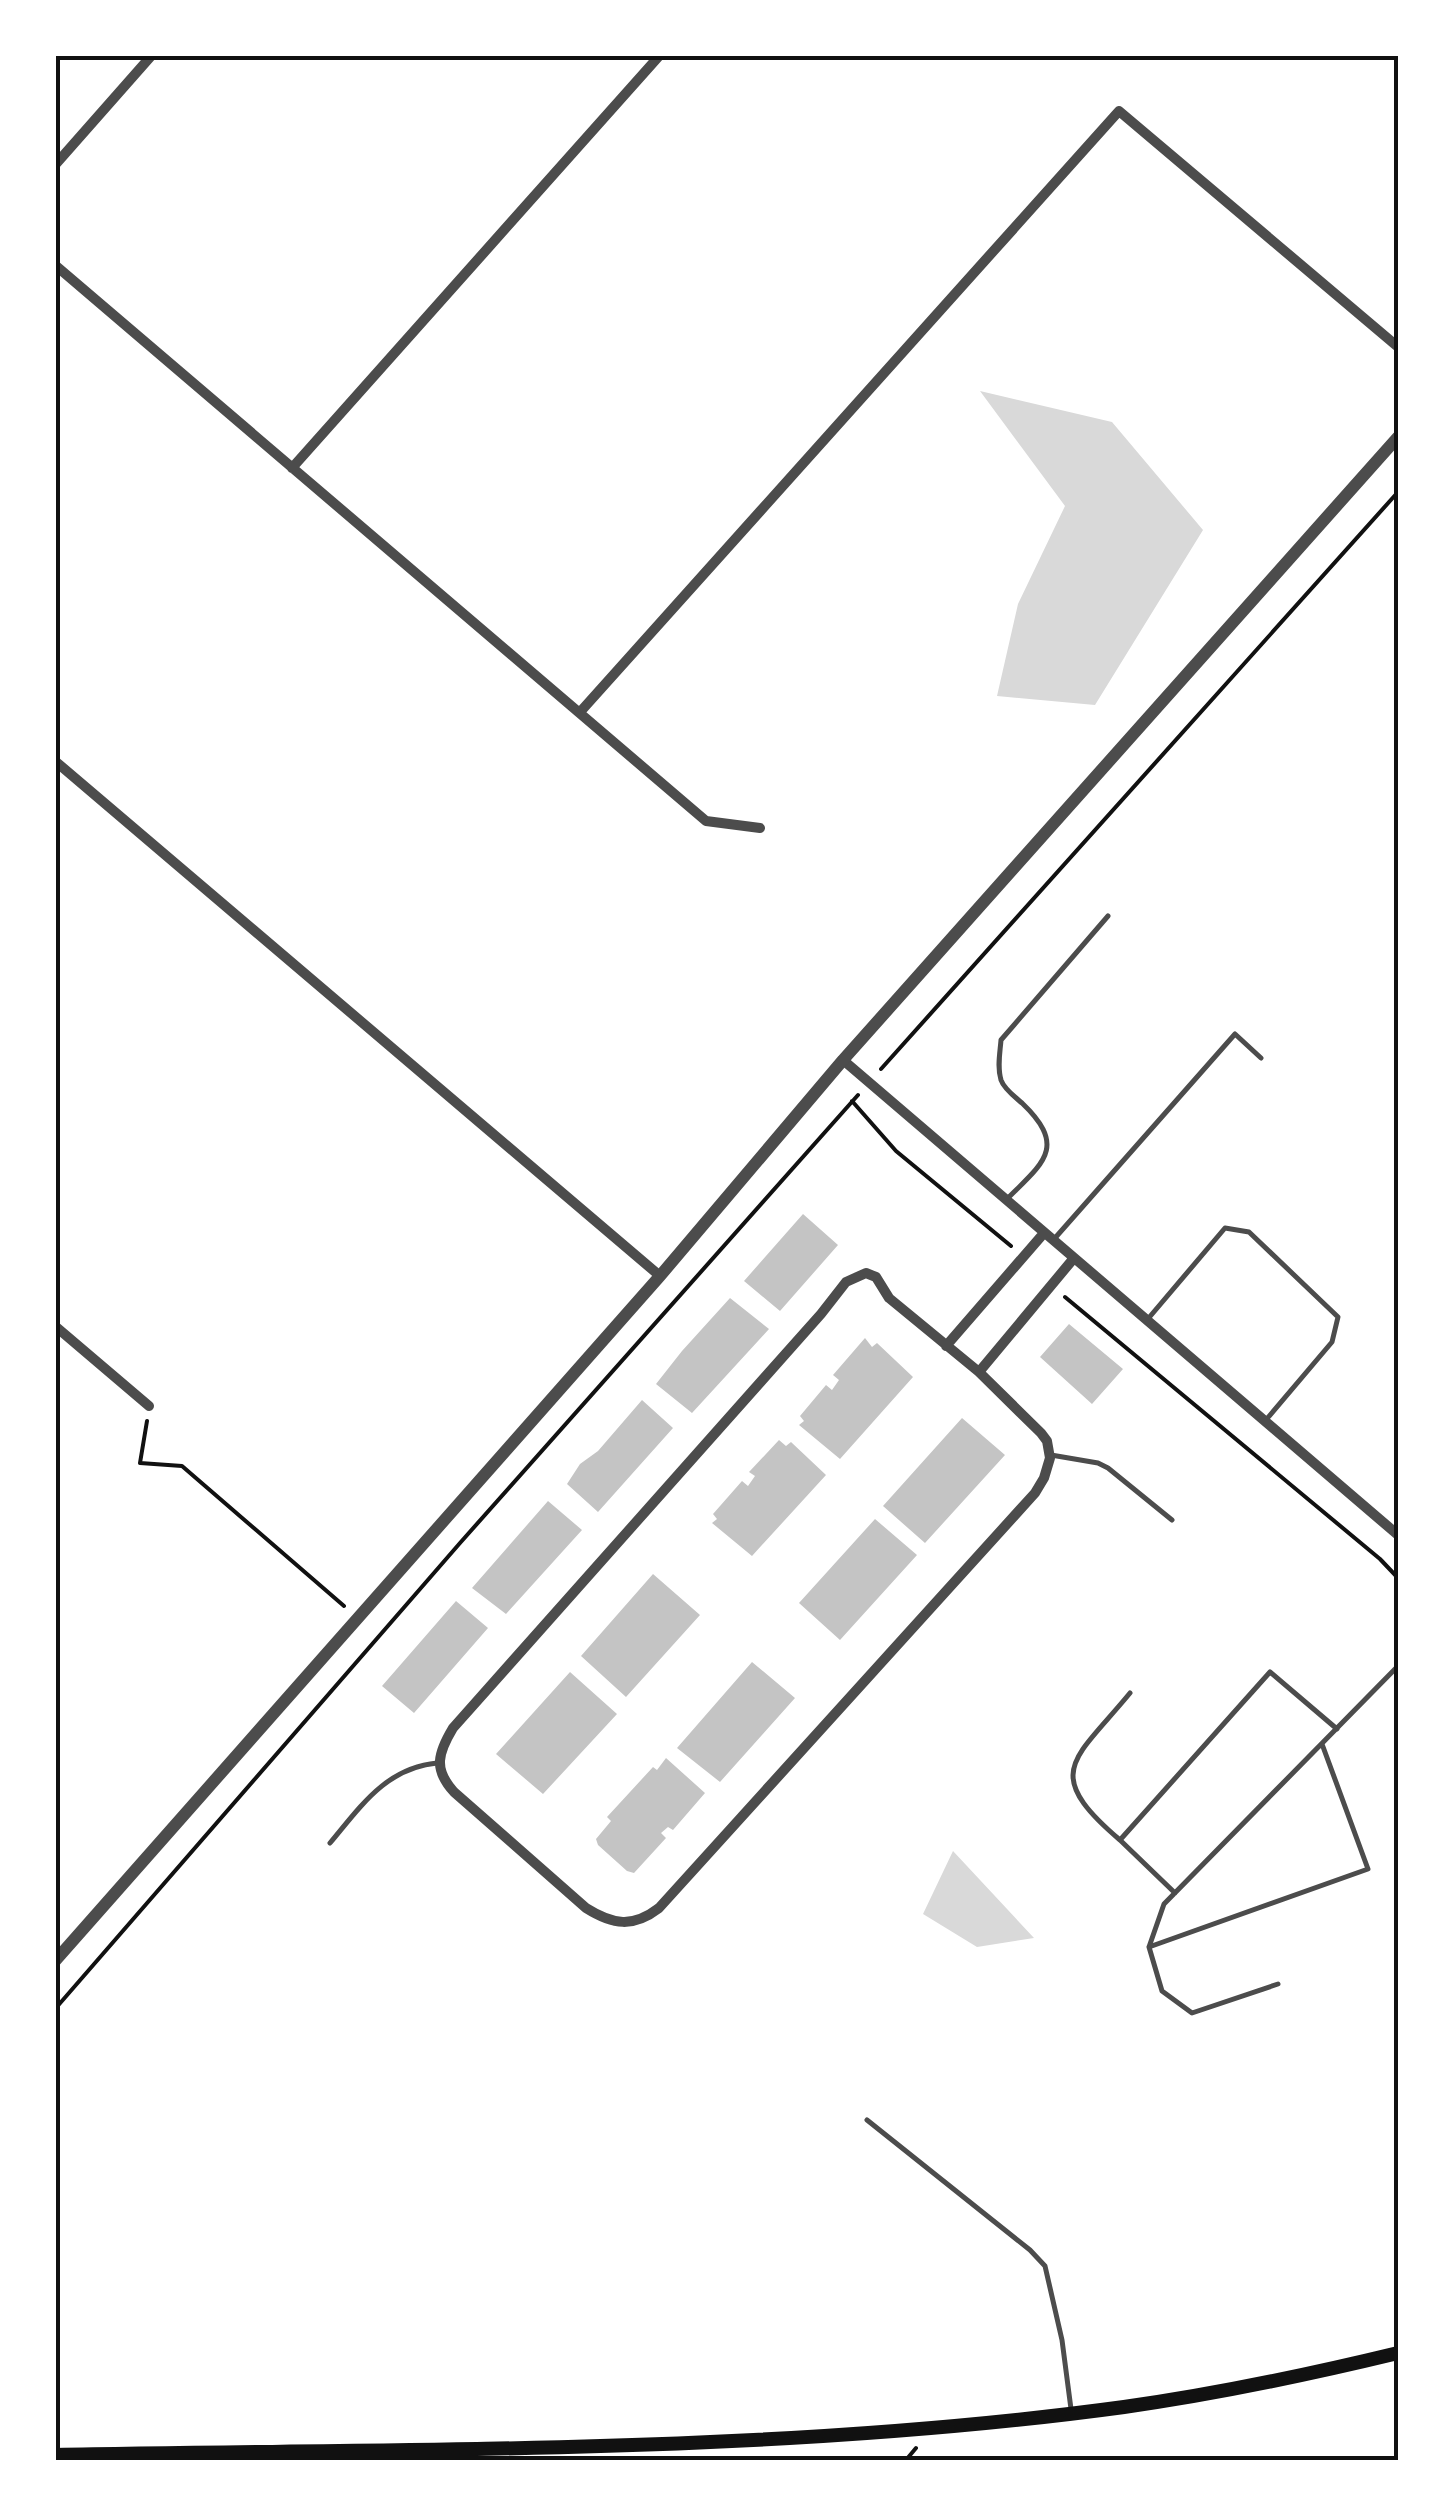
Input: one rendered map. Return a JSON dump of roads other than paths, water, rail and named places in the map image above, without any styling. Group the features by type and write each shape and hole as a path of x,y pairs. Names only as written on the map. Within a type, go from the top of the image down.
{"main road":[{"path":"55,2455 496,2453 823,2437 1072,2413 1284,2380 1398,2354"}],"street":[{"path":"55,165 152,55"},
{"path":"292,468 660,55"},
{"path":"581,711 1119,111 1398,347"},
{"path":"55,265 706,821 760,828"},
{"path":"55,1961 660,1276 843,1060 1398,437"},
{"path":"55,761 660,1276"},
{"path":"843,1060 1398,1534"},
{"path":"946,1346 1023,1257 1048,1237"},
{"path":"978,1372 1074,1258"},
{"path":"866,1273 876,1277 889,1298 978,1372 1047,1440 1049,1454 1044,1478 1035,1493 660,1908 646,1918 626,1924 586,1908 444,1781 438,1764 440,1750 453,1728 851,1278 866,1273"},
{"path":"55,1326 150,1406"}],"lane":[{"path":"1005,1201 1040,1165 1048,1142 1044,1124 1002,1084 1001,1040 1108,916"},
{"path":"1048,1237 1235,1034 1261,1058"},
{"path":"1146,1320 1225,1228 1248,1232 1338,1317 1332,1342 1265,1421"},
{"path":"1049,1454 1108,1468 1172,1520"},
{"path":"1278,1984 1192,2013 1162,1991 1148,1948 1164,1904 1398,1666"},
{"path":"1120,1840 1270,1672 1336,1729"},
{"path":"1130,1693 1074,1760 1071,1776 1078,1797 1092,1816 1175,1893"},
{"path":"1148,1948 1368,1869 1322,1744"},
{"path":"330,1843 387,1780 410,1767 438,1764"},
{"path":"867,2120 1046,2266 1072,2413"}]}
